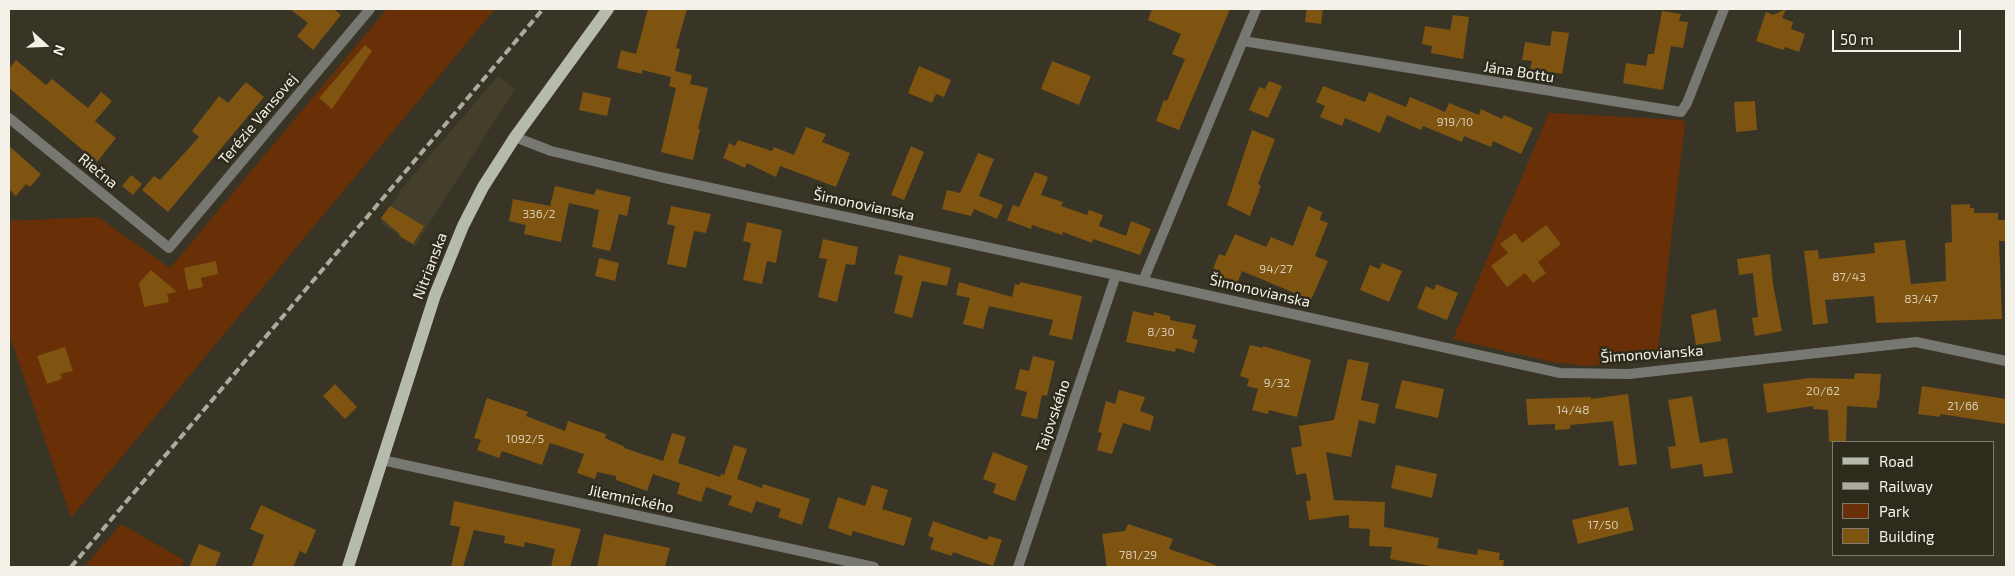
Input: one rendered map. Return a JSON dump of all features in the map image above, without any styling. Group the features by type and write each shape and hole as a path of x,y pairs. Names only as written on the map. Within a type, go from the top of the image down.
{"main road":[{"name":"Nitrianska","path":"349,566 435,295 462,226 483,187 515,137 608,9"}],"street":[{"name":"Terézie Vansovej","path":"169,248 370,9"},
{"path":"1143,281 1256,9"},
{"name":"Jána Bottu","path":"1243,41 1681,112 1687,103 1724,9"},
{"name":"Riečna","path":"9,118 169,248"},
{"name":"Šimonovianska","path":"515,137 551,151 660,177 1560,373 1629,374 1916,342 2006,361"},
{"name":"Tajovského","path":"1018,567 1116,275"},
{"name":"Jilemnického","path":"382,460 874,567"}],"shaded area":[{"path":"498,76 515,89 415,246 381,223 381,218 399,192"}],"green space":[{"path":"387,9 495,9 71,518 9,333 9,221 98,217 170,268"},
{"path":"1549,113 1682,120 1685,124 1657,358 1627,363 1588,366 1552,362 1453,339"},
{"path":"121,524 184,560 181,567 84,567"}],"building":[{"path":"290,9 334,9 341,15 313,50 297,36 308,23"},
{"path":"648,9 687,9 676,48 680,49 675,71 692,75 690,84 708,88 693,160 661,152 676,88 669,86 671,77 642,70 642,74 617,68 621,50 636,54"},
{"path":"1152,9 1230,9 1179,130 1156,121 1164,100 1167,101 1185,59 1172,54 1181,34 1148,20"},
{"path":"1307,9 1323,9 1321,24 1305,22"},
{"path":"1786,9 1782,18 1793,22 1791,29 1805,34 1799,52 1785,47 1783,50 1756,41 1766,12 1773,15"},
{"path":"1662,11 1681,14 1679,21 1688,22 1683,48 1671,46 1663,90 1623,83 1626,63 1646,66 1648,54 1654,54"},
{"path":"1453,15 1469,17 1463,59 1431,53 1432,46 1422,44 1425,26 1450,30"},
{"path":"1552,31 1569,33 1562,74 1530,69 1532,61 1522,60 1525,42 1550,46"},
{"path":"365,45 372,51 332,109 319,98"},
{"path":"16,60 46,85 52,79 88,108 101,92 112,101 95,121 116,138 97,162 9,88 9,69"},
{"path":"1052,61 1091,76 1079,105 1041,89"},
{"path":"919,66 951,80 944,97 936,94 932,103 908,93"},
{"path":"1269,81 1282,86 1268,118 1249,110 1259,87 1265,89"},
{"path":"246,82 264,97 168,212 142,190 154,176 160,180 199,137 192,131 219,96 228,103"},
{"path":"1323,86 1365,102 1369,92 1406,107 1410,97 1445,112 1449,103 1479,115 1481,109 1502,119 1504,115 1533,128 1521,154 1493,141 1491,147 1464,136 1462,142 1423,126 1421,130 1387,115 1380,133 1345,118 1342,126 1320,117 1325,106 1316,102"},
{"path":"583,92 611,98 607,116 579,110"},
{"path":"1755,101 1757,130 1736,132 1734,102"},
{"path":"806,127 826,134 822,142 850,153 836,187 780,166 776,177 747,163 745,168 723,158 729,143 735,146 738,140 772,151 774,147 794,155"},
{"path":"1252,130 1275,139 1258,184 1261,186 1250,216 1227,205"},
{"path":"9,146 41,174 30,187 26,184 16,196 9,189"},
{"path":"911,146 924,152 904,200 891,195"},
{"path":"978,153 994,159 979,196 1003,205 997,219 974,209 971,216 942,209 947,190 960,193"},
{"path":"1035,172 1048,177 1041,195 1063,202 1061,206 1087,215 1089,210 1103,215 1099,226 1126,236 1131,221 1151,229 1140,255 1093,239 1092,243 1063,232 1062,235 1032,225 1031,229 1007,220 1013,205 1019,207"},
{"path":"131,175 142,184 133,195 122,186"},
{"path":"555,186 594,195 596,189 631,197 627,216 619,214 610,251 592,247 599,210 569,203 561,242 524,234 526,225 509,221 513,199 550,206"},
{"path":"1970,204 1970,208 1974,208 1974,213 1998,213 1998,220 2006,220 2006,241 1999,241 2002,319 1876,323 1874,296 1825,300 1828,323 1813,325 1804,251 1818,250 1819,259 1875,253 1874,243 1905,240 1911,284 1946,281 1945,243 1952,242 1951,205"},
{"path":"390,206 424,226 413,244 399,236 400,234 381,218"},
{"path":"671,206 711,214 706,233 694,231 686,268 667,264 675,226 667,224"},
{"path":"1308,206 1322,212 1320,220 1328,223 1315,256 1328,261 1311,300 1242,271 1236,287 1210,276 1219,254 1225,256 1235,234 1266,247 1271,237 1293,246"},
{"path":"747,222 782,230 776,263 767,261 762,284 743,280 751,243 743,241"},
{"path":"1546,225 1561,244 1538,262 1546,273 1533,283 1525,273 1507,287 1491,266 1508,253 1500,244 1515,233 1522,243"},
{"path":"823,239 858,247 855,265 846,264 837,302 818,297 827,259 819,258"},
{"path":"1770,254 1773,284 1782,331 1755,336 1752,318 1758,317 1753,273 1739,275 1737,259"},
{"path":"899,255 951,268 947,286 922,281 912,318 894,313 903,276 894,274"},
{"path":"599,258 619,263 615,281 595,276"},
{"path":"216,261 218,274 201,278 203,287 188,290 184,268"},
{"path":"1382,263 1402,271 1389,302 1360,290 1370,265 1379,269"},
{"path":"151,270 177,292 167,294 169,302 144,307 139,283"},
{"path":"959,282 1012,297 1015,284 1019,285 1020,282 1082,296 1072,340 1049,335 1053,320 989,306 983,329 963,324 970,298 956,295"},
{"path":"1436,284 1458,293 1447,320 1417,308 1426,286 1434,290"},
{"path":"1716,309 1721,341 1696,345 1691,315"},
{"path":"1133,311 1154,316 1154,312 1170,316 1170,320 1196,325 1192,338 1198,340 1194,353 1176,348 1175,352 1126,342"},
{"path":"1250,345 1263,348 1263,346 1311,360 1297,417 1269,410 1268,414 1252,410 1258,389 1247,386 1249,379 1240,376"},
{"path":"65,347 73,371 60,374 62,379 47,384 37,356"},
{"path":"1033,356 1055,361 1047,396 1042,395 1037,419 1021,416 1027,392 1015,389 1020,369 1029,371"},
{"path":"1348,359 1369,363 1361,400 1379,404 1375,424 1359,420 1351,457 1326,452 1334,500 1385,502 1384,527 1439,538 1437,548 1477,555 1478,549 1500,553 1499,560 1504,560 1503,567 1436,567 1390,559 1392,547 1369,546 1370,529 1349,528 1349,515 1309,520 1306,501 1311,500 1306,473 1296,475 1291,448 1302,446 1299,426 1334,420"},
{"path":"1855,373 1881,374 1879,401 1877,400 1877,408 1847,406 1846,441 1829,442 1828,410 1813,409 1813,406 1767,413 1763,384 1810,378 1854,379"},
{"path":"1402,380 1444,389 1438,418 1395,408"},
{"path":"335,384 357,407 345,419 323,396"},
{"path":"1922,386 2006,399 2006,424 1940,414 1940,417 1918,414"},
{"path":"1119,390 1145,397 1140,411 1154,416 1150,431 1123,423 1112,454 1097,450 1102,433 1098,432 1106,401 1115,404"},
{"path":"1628,394 1637,464 1619,466 1613,421 1570,425 1570,429 1555,430 1555,424 1528,425 1526,399 1591,397 1591,399"},
{"path":"1692,396 1700,443 1727,438 1733,473 1704,477 1702,464 1671,469 1668,447 1676,446 1668,400"},
{"path":"487,398 528,412 526,416 565,431 568,421 606,434 605,438 624,448 663,461 672,433 686,437 678,463 720,477 721,474 724,475 734,445 747,449 737,479 762,488 763,484 810,499 802,525 778,517 781,509 756,501 752,513 728,505 732,496 706,487 701,502 677,494 680,483 653,474 647,491 616,480 616,476 597,472 595,479 577,473 584,454 550,443 542,465 502,451 499,458 477,450 481,440 474,438"},
{"path":"993,452 1028,466 1015,501 993,493 996,484 983,479"},
{"path":"1396,465 1437,474 1432,498 1391,488"},
{"path":"872,485 888,490 882,509 912,518 904,546 853,531 851,536 828,528 838,497 865,506"},
{"path":"454,501 581,529 570,567 551,567 555,549 525,542 524,547 504,543 505,536 474,530 463,567 451,567 460,527 450,525"},
{"path":"261,505 316,530 306,554 300,551 293,567 252,567 264,535 250,529"},
{"path":"1628,507 1634,530 1578,544 1572,520"},
{"path":"933,521 987,540 989,536 1002,540 993,566 953,552 952,556 930,549 934,538 928,536"},
{"path":"1128,524 1173,539 1169,549 1216,565 1215,567 1107,567 1102,534 1125,531"},
{"path":"604,534 670,548 665,567 597,567"},
{"path":"199,544 221,553 215,567 189,567"}],"railway":[{"path":"71,567 543,9"}]}
